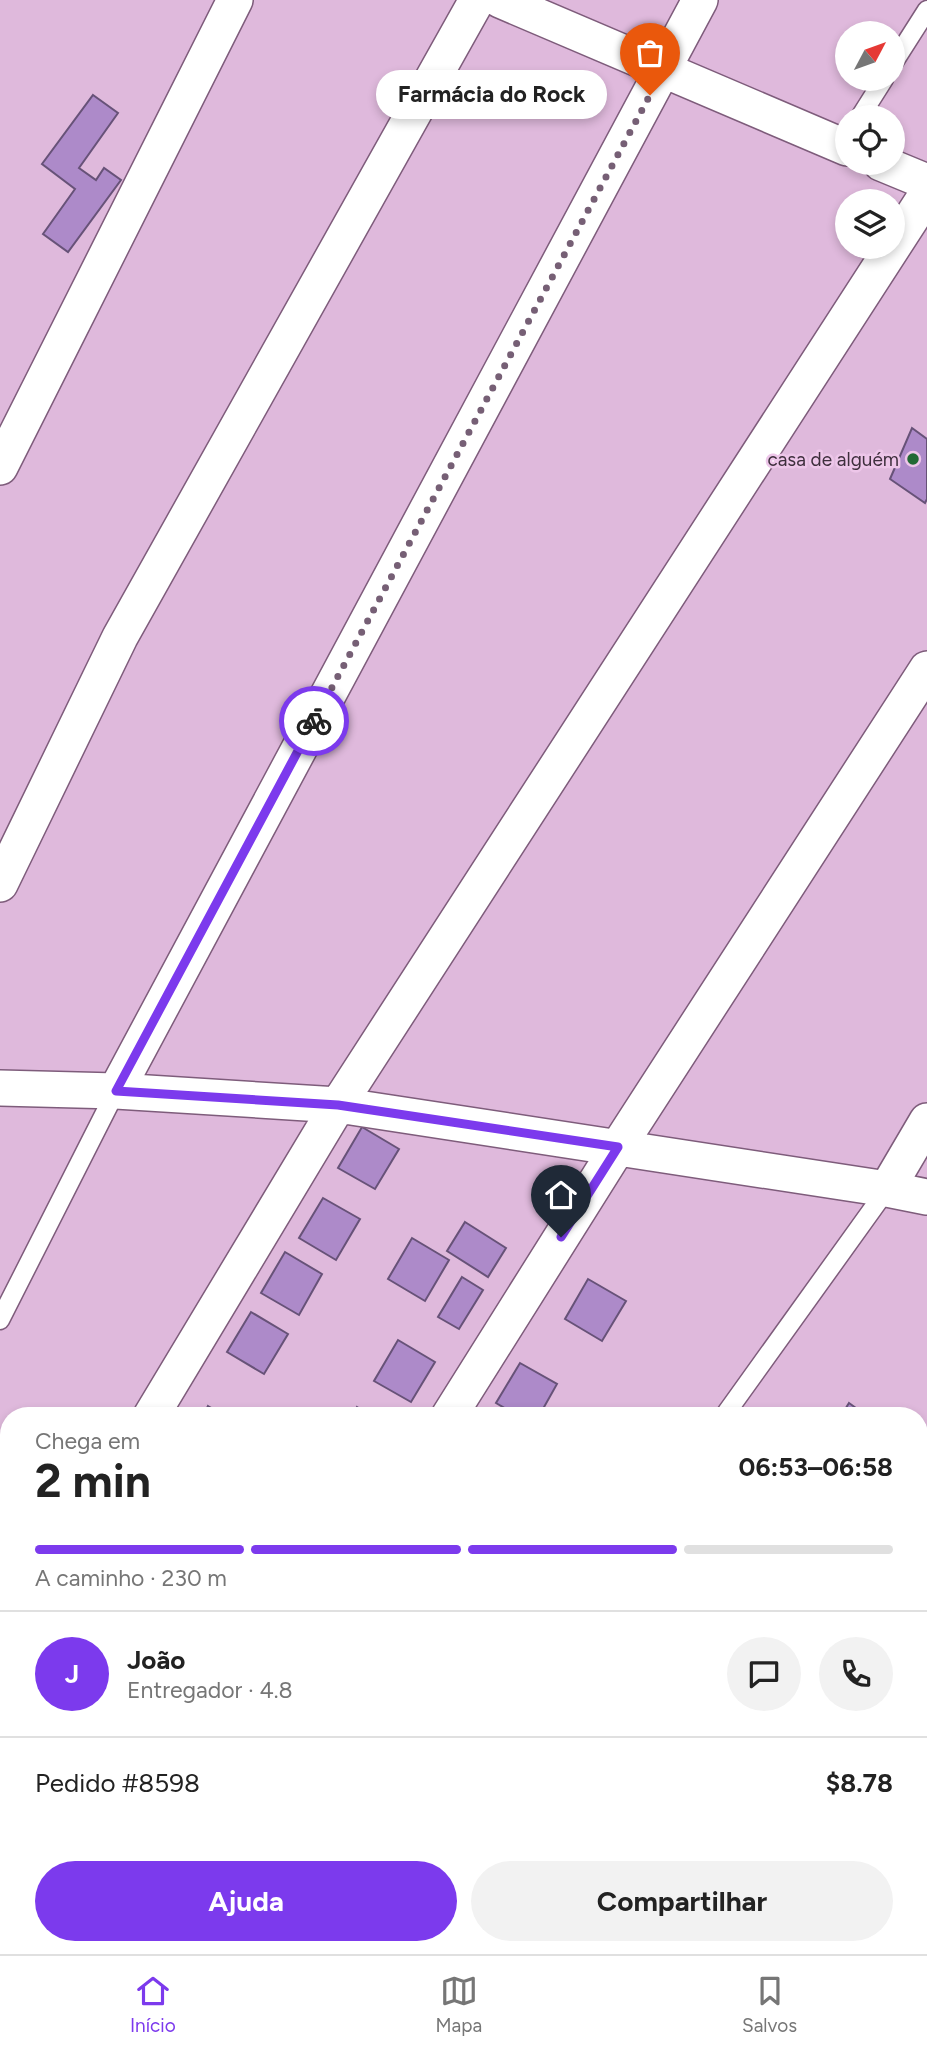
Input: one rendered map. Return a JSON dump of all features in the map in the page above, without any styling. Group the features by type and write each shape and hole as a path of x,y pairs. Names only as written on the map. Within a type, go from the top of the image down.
{"street":[{"path":"0,467 235,0"},
{"path":"0,884 120,637 477,0"},
{"path":"500,0 663,71 835,140"},
{"path":"116,1091 700,0"},
{"path":"905,173 927,182"},
{"path":"156,1407 338,1105 927,194"},
{"path":"455,1407 618,1147 927,669"},
{"path":"0,1088 116,1091 338,1105 927,1197"},
{"path":"887,1189 927,1121"}],"lane":[{"path":"905,45 927,10"},
{"path":"0,1320 116,1091"},
{"path":"730,1407 887,1189"}],"building":[{"path":"93,95 118,113 79,168 96,180 104,168 121,180 68,252 43,234 75,189 42,164"},
{"name":"casa de alguém","path":"912,428 927,439 925,503 890,479"},
{"path":"362,1127 399,1149 375,1189 338,1168"},
{"path":"323,1198 360,1219 336,1260 299,1238"},
{"path":"465,1222 506,1248 488,1277 447,1251"},
{"path":"412,1238 449,1260 425,1301 388,1279"},
{"path":"285,1252 322,1274 299,1315 261,1293"},
{"path":"462,1277 483,1290 459,1329 438,1317"},
{"path":"588,1279 626,1301 602,1341 565,1319"},
{"path":"251,1312 288,1334 264,1374 227,1352"},
{"path":"398,1340 435,1362 411,1402 374,1381"},
{"path":"520,1363 557,1384 544,1407 503,1407 496,1403"}],"way so far":[{"path":"314,721 650,95"}],"place":[{"name":"Farmácia do Rock","path":"650,95"},
{"name":"casa de alguém","path":"913,459"}],"route":[{"path":"314,721 116,1091 338,1105 618,1147 561,1237"}]}
